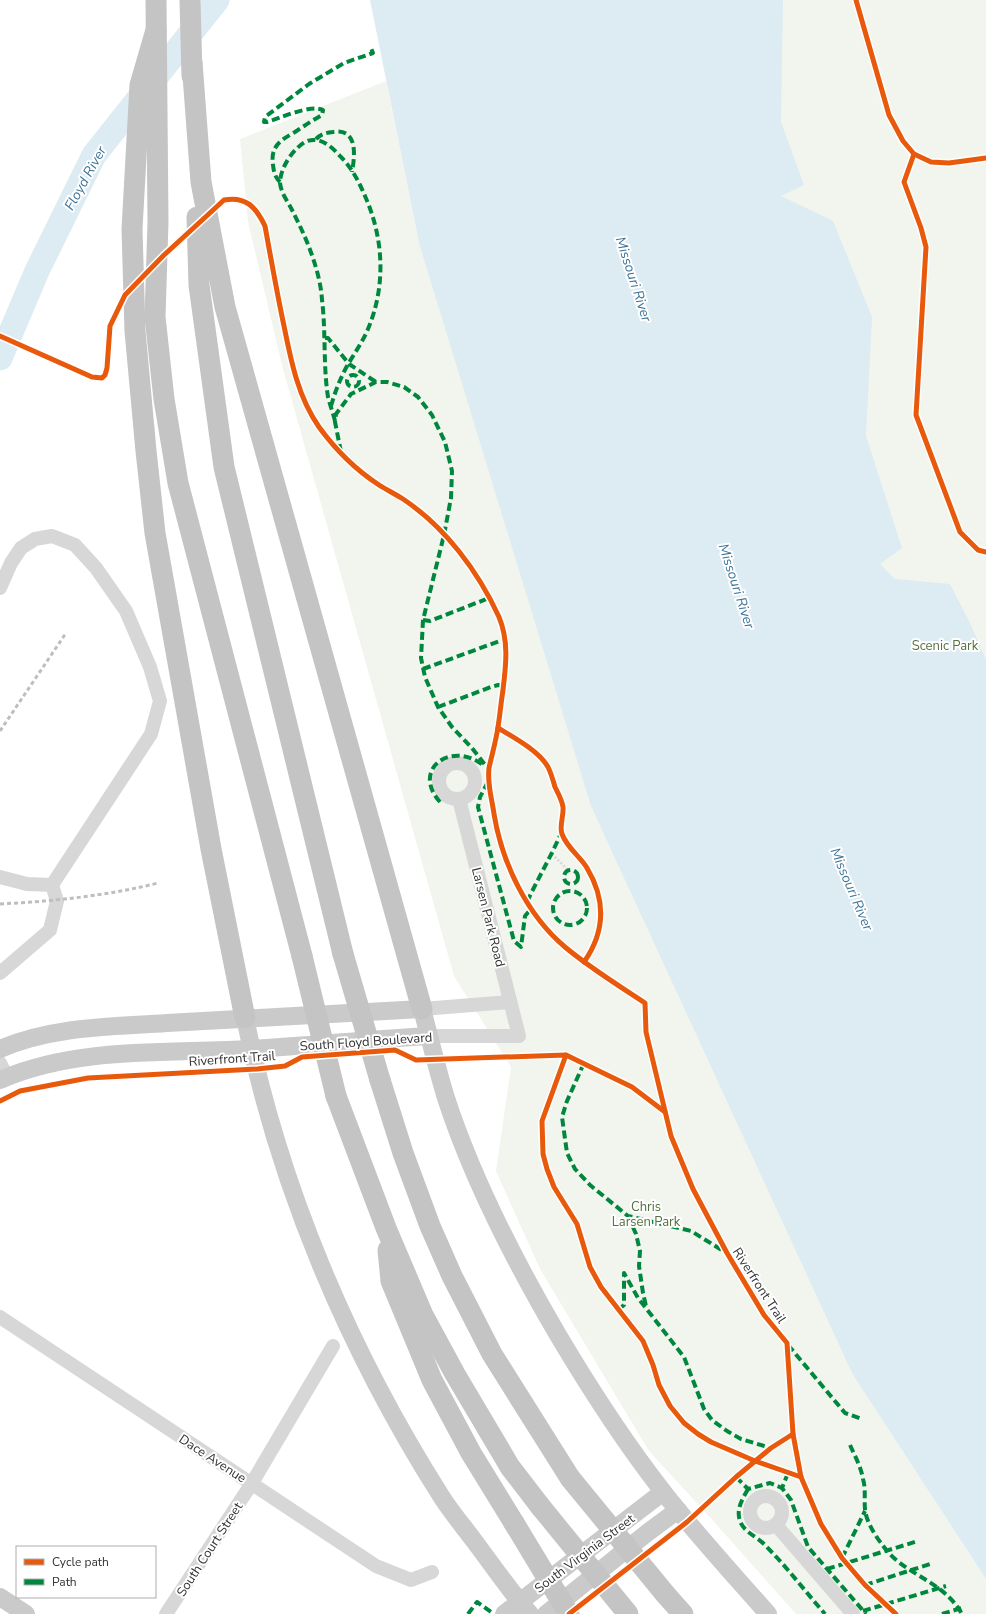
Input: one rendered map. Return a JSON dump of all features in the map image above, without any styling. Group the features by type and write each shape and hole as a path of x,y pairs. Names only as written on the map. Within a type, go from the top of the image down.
{"highway":[{"path":"156,0 158,222 155,317 164,400 178,483 302,956 336,1096 386,1228 423,1315 455,1374 510,1467 628,1614"},
{"path":"190,0 199,285 224,467 343,954 380,1080 403,1153 430,1226 452,1276 492,1354 570,1478 683,1614"},
{"path":"156,30 140,85 132,229 135,331 155,533 211,849 245,1018"},
{"path":"192,62 201,182 225,306 422,1009"},
{"path":"386,1228 391,1281 432,1380 471,1453 569,1614"}],"main road":[{"path":"0,1049 42,1035 86,1029 245,1018 422,1009 446,1099 468,1156 507,1244 584,1378 626,1442 663,1492 768,1614"},
{"path":"245,1018 251,1049 281,1158 329,1285 392,1413 442,1497 525,1608"},
{"name":"South Floyd Boulevard","path":"2,1073 63,1061 108,1055 251,1049 429,1036"},
{"name":"South Virginia Street","path":"504,1614 525,1608 663,1492"},
{"name":"South Virginia Street","path":"546,1614 678,1510"},
{"path":"0,1597 26,1614"}],"street":[{"path":"0,588 11,563 21,548 35,539 52,536 75,545 96,568 126,611 150,667 160,701 151,734 52,886"},
{"name":"Larsen Park Road","path":"459,799 519,1036"},
{"path":"0,877 27,884 52,886"},
{"path":"0,973 50,930 57,901 52,886"},
{"path":"422,1009 510,1002"},
{"name":"South Floyd Boulevard","path":"429,1036 519,1036"},
{"name":"Dace Avenue","path":"0,1317 376,1566 411,1580 432,1572"},
{"name":"South Court Street","path":"166,1614 252,1483 333,1346"},
{"path":"776,1525 853,1614"}],"path":[{"path":"552,854 569,871"}],"green space":[{"name":"Scenic Park","path":"690,0 986,0 986,855 889,613"},
{"name":"Chris Larsen Park","path":"386,81 419,243 853,1375 986,1579 986,1614 796,1614 649,1451 540,1269 496,1171 511,1067 454,976 283,369 248,222 240,139"}],"water":[{"name":"Missouri River","path":"370,0 783,0 781,122 804,185 781,196 833,221 872,317 866,436 902,548 880,564 895,579 950,584 971,625 986,660 986,1579 853,1375 591,806 419,243"}],"waterway":[{"name":"Floyd River","path":"0,358 37,271 94,155 217,0"}],"railway":[{"path":"0,731 66,633"},
{"path":"0,904 80,897 138,888 158,883"}],"marked path":[{"path":"280,182 276,177 273,168 273,153 275,148 285,138 322,115 323,110 303,110 267,122 264,122 265,117 309,84 344,63 373,53 371,48"},
{"path":"316,139 321,135 330,132 341,132 347,134 351,138 354,151 352,172"},
{"path":"331,406 342,376 361,344 374,313 380,279 379,246 371,212 355,175 345,161 330,146 321,141 310,140 300,145 292,154 282,171 280,183 283,194 307,242 319,280 323,312 326,385 328,397 335,421"},
{"path":"325,338 328,338 349,364 376,382"},
{"path":"351,375 355,375 359,381 355,387 351,387 347,383 347,379 351,375"},
{"path":"341,452 335,422 336,414 351,394 376,382 387,382 404,387 418,397 432,415 445,442 452,471 451,498 444,535 423,620 421,658 425,677 438,707 452,727 472,748 489,770"},
{"path":"423,620 430,621 489,598"},
{"path":"423,669 505,639"},
{"path":"438,707 491,687 498,685 503,686"},
{"path":"440,802 432,790 430,779 432,770 438,762 447,757 458,756 470,758 483,765"},
{"path":"488,782 480,797 478,807 514,941 521,947 525,916 531,909"},
{"path":"527,902 561,833"},
{"path":"571,870 576,872 578,877 576,882 571,884 566,882 564,877 566,872 571,870"},
{"path":"567,891 573,891 577,892 584,898 587,908 586,915 580,922 573,925 567,925 563,924 556,918 553,911 553,905 554,901 560,894 567,891"},
{"path":"584,1063 567,1101 562,1117 567,1153 575,1169 590,1185 628,1216 691,1231 725,1252"},
{"path":"628,1216 636,1234 640,1251 639,1266 646,1306"},
{"path":"618,1310 624,1305 624,1273 638,1298 684,1357 704,1409 712,1420 741,1439 771,1448"},
{"path":"788,1345 845,1413 862,1419"},
{"path":"850,1445 862,1475 867,1519 878,1539 892,1557 945,1593 962,1614"},
{"path":"788,1473 782,1488 791,1500 808,1547 866,1614"},
{"path":"736,1477 748,1489 770,1483 782,1488"},
{"path":"748,1489 739,1509 739,1517 742,1525 772,1552 825,1614"},
{"path":"842,1558 865,1511"},
{"path":"827,1569 918,1541"},
{"path":"865,1585 930,1564"},
{"path":"863,1611 946,1586"},
{"path":"468,1614 477,1602 494,1614"},
{"path":"942,1614 965,1607"}],"cycle path":[{"path":"856,0 889,115 903,141 914,154 931,162 949,163 986,158"},
{"path":"914,154 904,182 921,228 926,247 916,415 960,532 978,550 986,552"},
{"name":"Riverfront Trail","path":"0,336 92,377 102,378 105,375 107,368 110,326 125,295 164,255 224,200 232,199 244,201 258,213 265,226 279,301 296,378 306,403 319,427 346,459 354,466 370,479 403,499 433,523 459,551 481,583 499,617 504,635 506,662 499,722 489,768 489,780 498,832 510,869 528,904 551,934 584,962 645,1003 646,1032 671,1136 693,1189 727,1253 764,1315 787,1343 793,1434 801,1477 821,1524 842,1558 865,1585 896,1614"},
{"path":"498,728 532,750 548,767 562,804 562,834 567,844 587,868 598,892 600,904 599,928 591,951 584,962"},
{"name":"Riverfront Trail","path":"0,1101 20,1091 88,1078 257,1069 285,1066 302,1057 395,1050 416,1060 566,1055 632,1087 665,1112"},
{"path":"566,1055 542,1121 543,1154 554,1187 577,1224 590,1267 601,1287 643,1341 659,1385 670,1406 684,1423 711,1442 755,1461 801,1477"},
{"path":"569,1614 687,1522 736,1477 771,1448 793,1434"}]}
